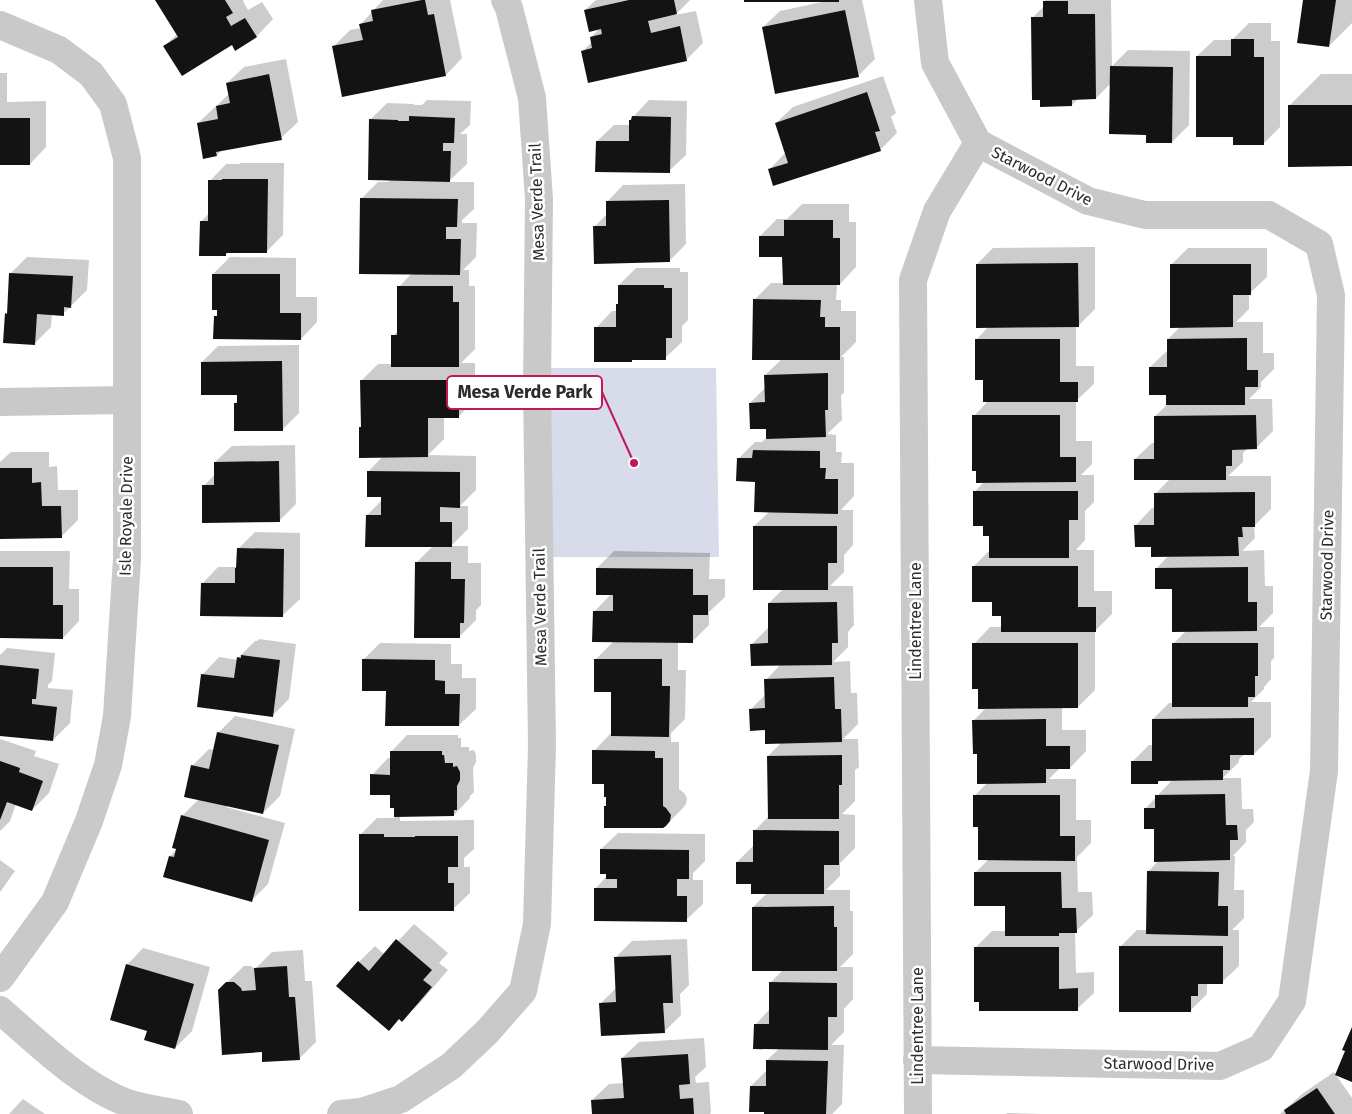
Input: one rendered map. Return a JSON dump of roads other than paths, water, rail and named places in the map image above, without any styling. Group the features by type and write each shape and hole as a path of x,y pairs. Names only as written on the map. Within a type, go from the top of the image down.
{"street":[{"name":"Mesa Verde Trail","path":"341,1114 361,1112 401,1099 451,1066 487,1032 523,991 537,924 542,745 537,388 539,199 532,98 509,8 505,0"},
{"name":"Starwood Drive","path":"917,1060 1220,1066 1261,1048 1292,1001 1324,771 1331,295 1319,244 1269,215 1145,215 1088,201 978,143 935,64 928,0"},
{"name":"Isle Royale Drive","path":"0,25 59,50 91,74 114,104 127,158 127,559 117,716 108,764 89,821 55,902 0,978"},
{"name":"Lindentree Lane","path":"918,1114 913,280 937,211 978,143"},
{"path":"0,402 127,400"},
{"path":"0,1010 57,1059 100,1090 132,1104 179,1114"}],"place":[{"name":"Mesa Verde Park","path":"634,463"}]}
